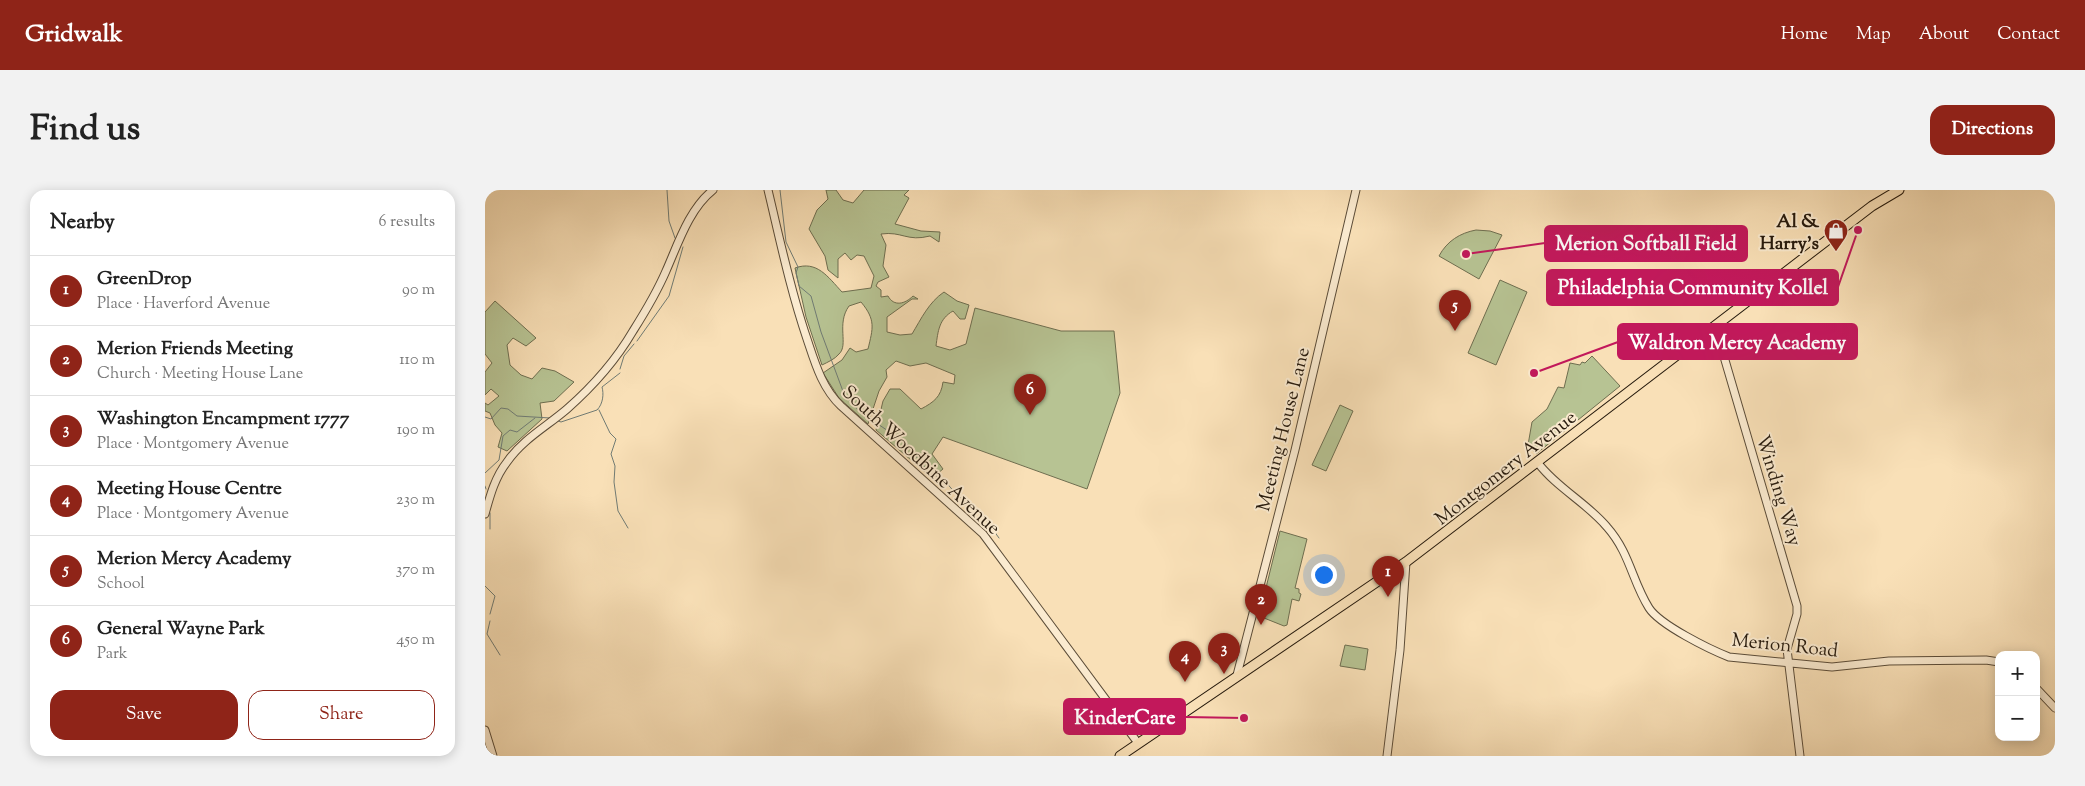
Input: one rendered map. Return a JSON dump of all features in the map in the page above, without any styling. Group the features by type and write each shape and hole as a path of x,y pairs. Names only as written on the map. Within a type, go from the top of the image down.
{"main road":[{"name":"Montgomery Avenue","path":"1120,756 1406,562 1872,206 1899,190"}],"street":[{"path":"485,514 494,485 506,462 524,441 559,416 604,370 632,333 658,287 699,205 713,190"},
{"name":"South Woodbine Avenue","path":"768,190 790,290 817,370 829,394 983,534 1138,743"},
{"name":"Meeting House Lane","path":"1237,675 1295,450 1356,190"},
{"name":"Winding Way","path":"1715,326 1797,606 1797,614 1787,649 1800,756"},
{"name":"Merion Road","path":"1538,462 1559,484 1606,526 1620,542 1652,612 1695,641 1729,657 1832,667 1889,661 1995,661"},
{"path":"1387,756 1400,650 1406,562"},
{"path":"2040,692 2055,708"},
{"path":"485,730 493,756"}],"green space":[{"path":"826,190 836,190 843,200 853,203 864,190 909,190 904,195 909,198 895,224 921,231 940,232 939,242 930,236 916,238 888,233 881,234 886,245 883,266 889,277 878,282 876,286 881,290 881,297 888,296 896,303 907,301 913,296 918,299 912,299 887,317 887,332 900,335 912,334 930,306 944,292 957,301 969,305 965,319 960,319 953,311 948,314 940,326 936,346 950,350 966,344 975,308 1061,331 1114,331 1120,393 1087,489 943,437 932,454 943,469 932,478 876,430 883,401 890,389 900,389 921,409 930,404 941,392 943,382 954,384 955,375 926,363 910,366 896,361 886,370 887,377 879,391 868,424 839,398 823,373 842,360 850,348 856,352 868,349 872,330 871,319 861,302 849,306 843,320 842,350 822,365 806,317 795,268 810,266 816,268 827,276 842,292 871,288 874,276 864,256 857,255 851,260 845,253 838,259 838,278 828,270 825,256 809,229 817,210 828,199"},
{"path":"1476,230 1490,231 1502,235 1479,279 1439,256 1455,238"},
{"path":"1500,280 1527,292 1496,365 1468,353"},
{"path":"495,301 536,338 526,346 513,338 507,345 510,365 521,375 532,379 542,368 555,371 574,382 554,401 540,403 542,419 507,451 498,447 502,433 495,425 490,413 485,411 485,403 488,405 499,396 491,389 485,395 485,372 492,363 485,354 485,312"},
{"path":"1592,356 1620,386 1536,454 1528,445 1532,422 1547,409 1558,387 1564,388 1570,363 1580,365"},
{"path":"1340,405 1353,411 1326,471 1312,465"},
{"path":"1280,531 1307,539 1295,588 1299,589 1301,594 1299,601 1292,599 1287,625 1284,626 1259,616"},
{"path":"1345,645 1368,649 1365,670 1340,666"}],"waterway":[{"path":"667,190 669,221 675,238"},
{"path":"780,190 786,242 798,267 796,273 799,286 811,296 821,332 844,394 860,412 906,443 929,473 943,479 958,496 978,509 999,538"},
{"path":"637,341 669,296 683,247"},
{"path":"620,369 624,356 634,344"},
{"path":"556,420 561,422 597,410 603,399 602,387 620,373"},
{"path":"485,417 491,419 501,408 508,409 517,416 550,418"},
{"path":"599,410 610,433 616,439 611,454 615,466 614,482 618,511 628,528"},
{"path":"485,473 499,460 503,436 510,430 517,432 535,418"},
{"path":"490,513 490,529"},
{"path":"485,586 495,596 490,614"},
{"path":"490,621 487,634 500,655"}],"place":[{"name":"Philadelphia Community Kollel","path":"1858,230"},
{"name":"Al & Harry's","path":"1836,252"},
{"name":"Merion Softball Field","path":"1466,254"},
{"name":"Merion Mercy Academy","path":"1455,331"},
{"name":"Waldron Mercy Academy","path":"1534,373"},
{"name":"General Wayne Park","path":"1030,415"},
{"name":"GreenDrop","path":"1388,597"},
{"name":"Merion Friends Meeting","path":"1261,625"},
{"name":"Washington Encampment 1777","path":"1224,674"},
{"name":"Meeting House Centre","path":"1185,682"},
{"name":"KinderCare","path":"1244,718"}]}
